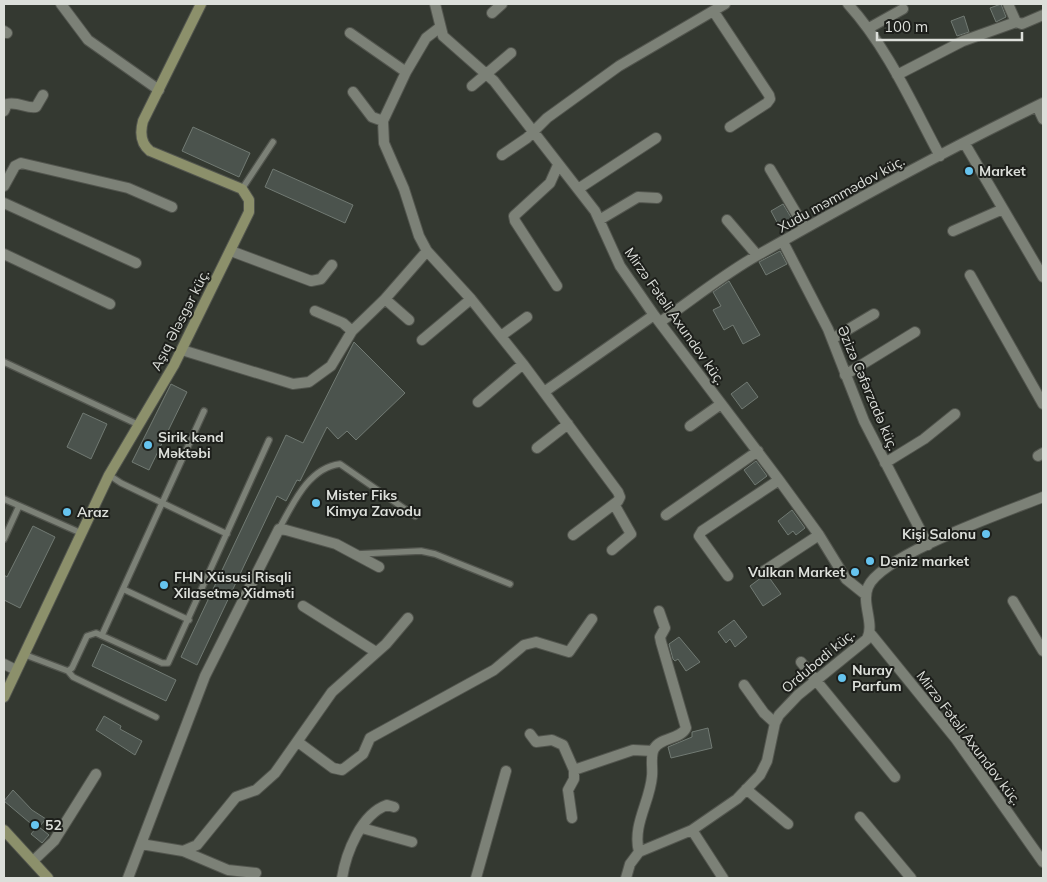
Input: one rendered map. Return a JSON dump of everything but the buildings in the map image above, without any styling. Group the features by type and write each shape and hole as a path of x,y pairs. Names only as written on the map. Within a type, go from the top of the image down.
{"street":[{"path":"61,4 88,40 159,90"},
{"path":"201,4 141,129 146,147 242,189"},
{"name":"Mirzə Fətəli Axundov küç.","path":"435,4 439,28 450,44 486,73 578,189 600,219 616,258 657,318 819,535 846,579 866,595"},
{"path":"492,13 502,4"},
{"path":"502,155 547,118 619,66 725,4"},
{"path":"848,4 869,28 897,75 940,156"},
{"path":"1008,4 1016,22"},
{"path":"869,28 903,9"},
{"path":"714,12 770,99 767,104 730,127"},
{"path":"897,75 963,41 1016,22 1022,24 1043,15"},
{"path":"439,28 426,38 406,72 383,121 384,143 404,189 419,236 427,251 471,299 501,336 618,492 620,497 614,504 573,535"},
{"path":"350,33 406,72"},
{"path":"472,86 511,53"},
{"path":"353,92 372,117 383,121"},
{"path":"4,111 7,104 14,102 33,108 36,107 43,95"},
{"path":"1040,105 1043,119"},
{"name":"Xudu məmmədov küç.","path":"544,392 758,255 859,197 1040,105"},
{"path":"578,189 656,138"},
{"path":"965,144 1043,277"},
{"path":"4,186 15,166 21,162 128,188 172,207"},
{"path":"557,286 515,221 514,216 550,183 558,165"},
{"path":"770,169 805,228"},
{"name":"Aşıq Ələsgər küç.","path":"4,697 109,474 182,350 231,251 249,212 249,200 242,189"},
{"path":"600,219 638,197 657,198"},
{"path":"4,203 136,263"},
{"path":"953,231 1003,208"},
{"path":"727,220 758,255"},
{"name":"Əzizə Cəfərzadə küç.","path":"783,242 832,340 845,375 884,463 928,545"},
{"path":"231,251 311,281 321,279 332,265"},
{"path":"182,350 293,384 309,382 330,366 352,331 385,300 427,251"},
{"path":"4,254 110,304"},
{"path":"970,275 1043,404"},
{"path":"422,340 471,299"},
{"path":"385,300 409,320"},
{"path":"315,311 344,323 352,331"},
{"path":"832,340 874,314"},
{"path":"501,336 527,317"},
{"path":"845,375 915,332"},
{"path":"478,402 523,364"},
{"path":"690,426 721,404"},
{"path":"884,463 924,439 955,414"},
{"path":"537,448 568,424"},
{"path":"666,515 758,451"},
{"path":"728,576 699,536 702,531 779,480"},
{"path":"866,595 869,586 884,570 899,559 1043,497"},
{"path":"612,550 631,534 614,504"},
{"path":"128,878 206,676 279,529 327,541 379,567"},
{"path":"764,571 819,535"},
{"name":"Ordubadi küç.","path":"638,852 692,830 726,809 746,789 767,762 775,723 783,709 860,647 870,633 866,595"},
{"path":"1014,601 1043,651"},
{"path":"303,606 376,652"},
{"path":"626,878 630,864 638,852 636,833 650,788 652,751 658,744 684,733 686,728 661,642 660,637 665,628 659,611"},
{"path":"183,850 197,845 236,797 256,790 275,772 332,692 376,652 408,618"},
{"path":"298,742 333,768 342,770 363,754 370,738 494,670 524,645 536,642 569,652 592,619"},
{"name":"Mirzə Fətəli Axundov küç.","path":"870,633 956,739 1043,862"},
{"path":"801,662 895,777"},
{"path":"4,664 16,670"},
{"path":"744,685 764,713 775,723"},
{"path":"530,734 536,742 552,740 563,745 574,770 574,779 568,790 572,818"},
{"path":"574,770 633,750 652,751"},
{"path":"476,878 506,771"},
{"path":"33,861 54,841 96,774"},
{"path":"746,789 788,824"},
{"path":"342,878 351,849 362,828 382,806 387,804 394,807"},
{"path":"860,817 910,878"},
{"path":"362,828 412,842"},
{"path":"4,830 33,861 43,876"},
{"path":"692,830 723,878"},
{"path":"142,844 183,850 228,870 256,873"}],"lane":[{"path":"242,189 274,142"},
{"path":"4,362 137,424"},
{"path":"102,635 204,411"},
{"path":"68,671 72,668 87,636 96,633 162,663 168,663 269,440"},
{"path":"279,529 311,478 320,470 340,464 415,516"},
{"path":"109,474 227,534"},
{"path":"4,499 80,533"},
{"path":"4,538 19,506"},
{"path":"355,554 421,551 435,554 510,584"},
{"path":"123,589 189,620"},
{"path":"23,654 68,671 73,677 156,718"}],"place":[{"name":"Market","path":"969,171"},
{"name":"Sirik kənd Məktəbi","path":"148,445"},
{"name":"Mister Fiks Kimya Zavodu","path":"316,503"},
{"name":"Araz","path":"67,512"},
{"name":"Kişi Salonu","path":"986,534"},
{"name":"Dəniz market","path":"870,561"},
{"name":"Vulkan Market","path":"855,572"},
{"name":"FHN Xüsusi Risqli Xilasetmə Xidməti","path":"164,585"},
{"name":"Nuray Parfum","path":"842,678"},
{"name":"52","path":"35,825"}]}
